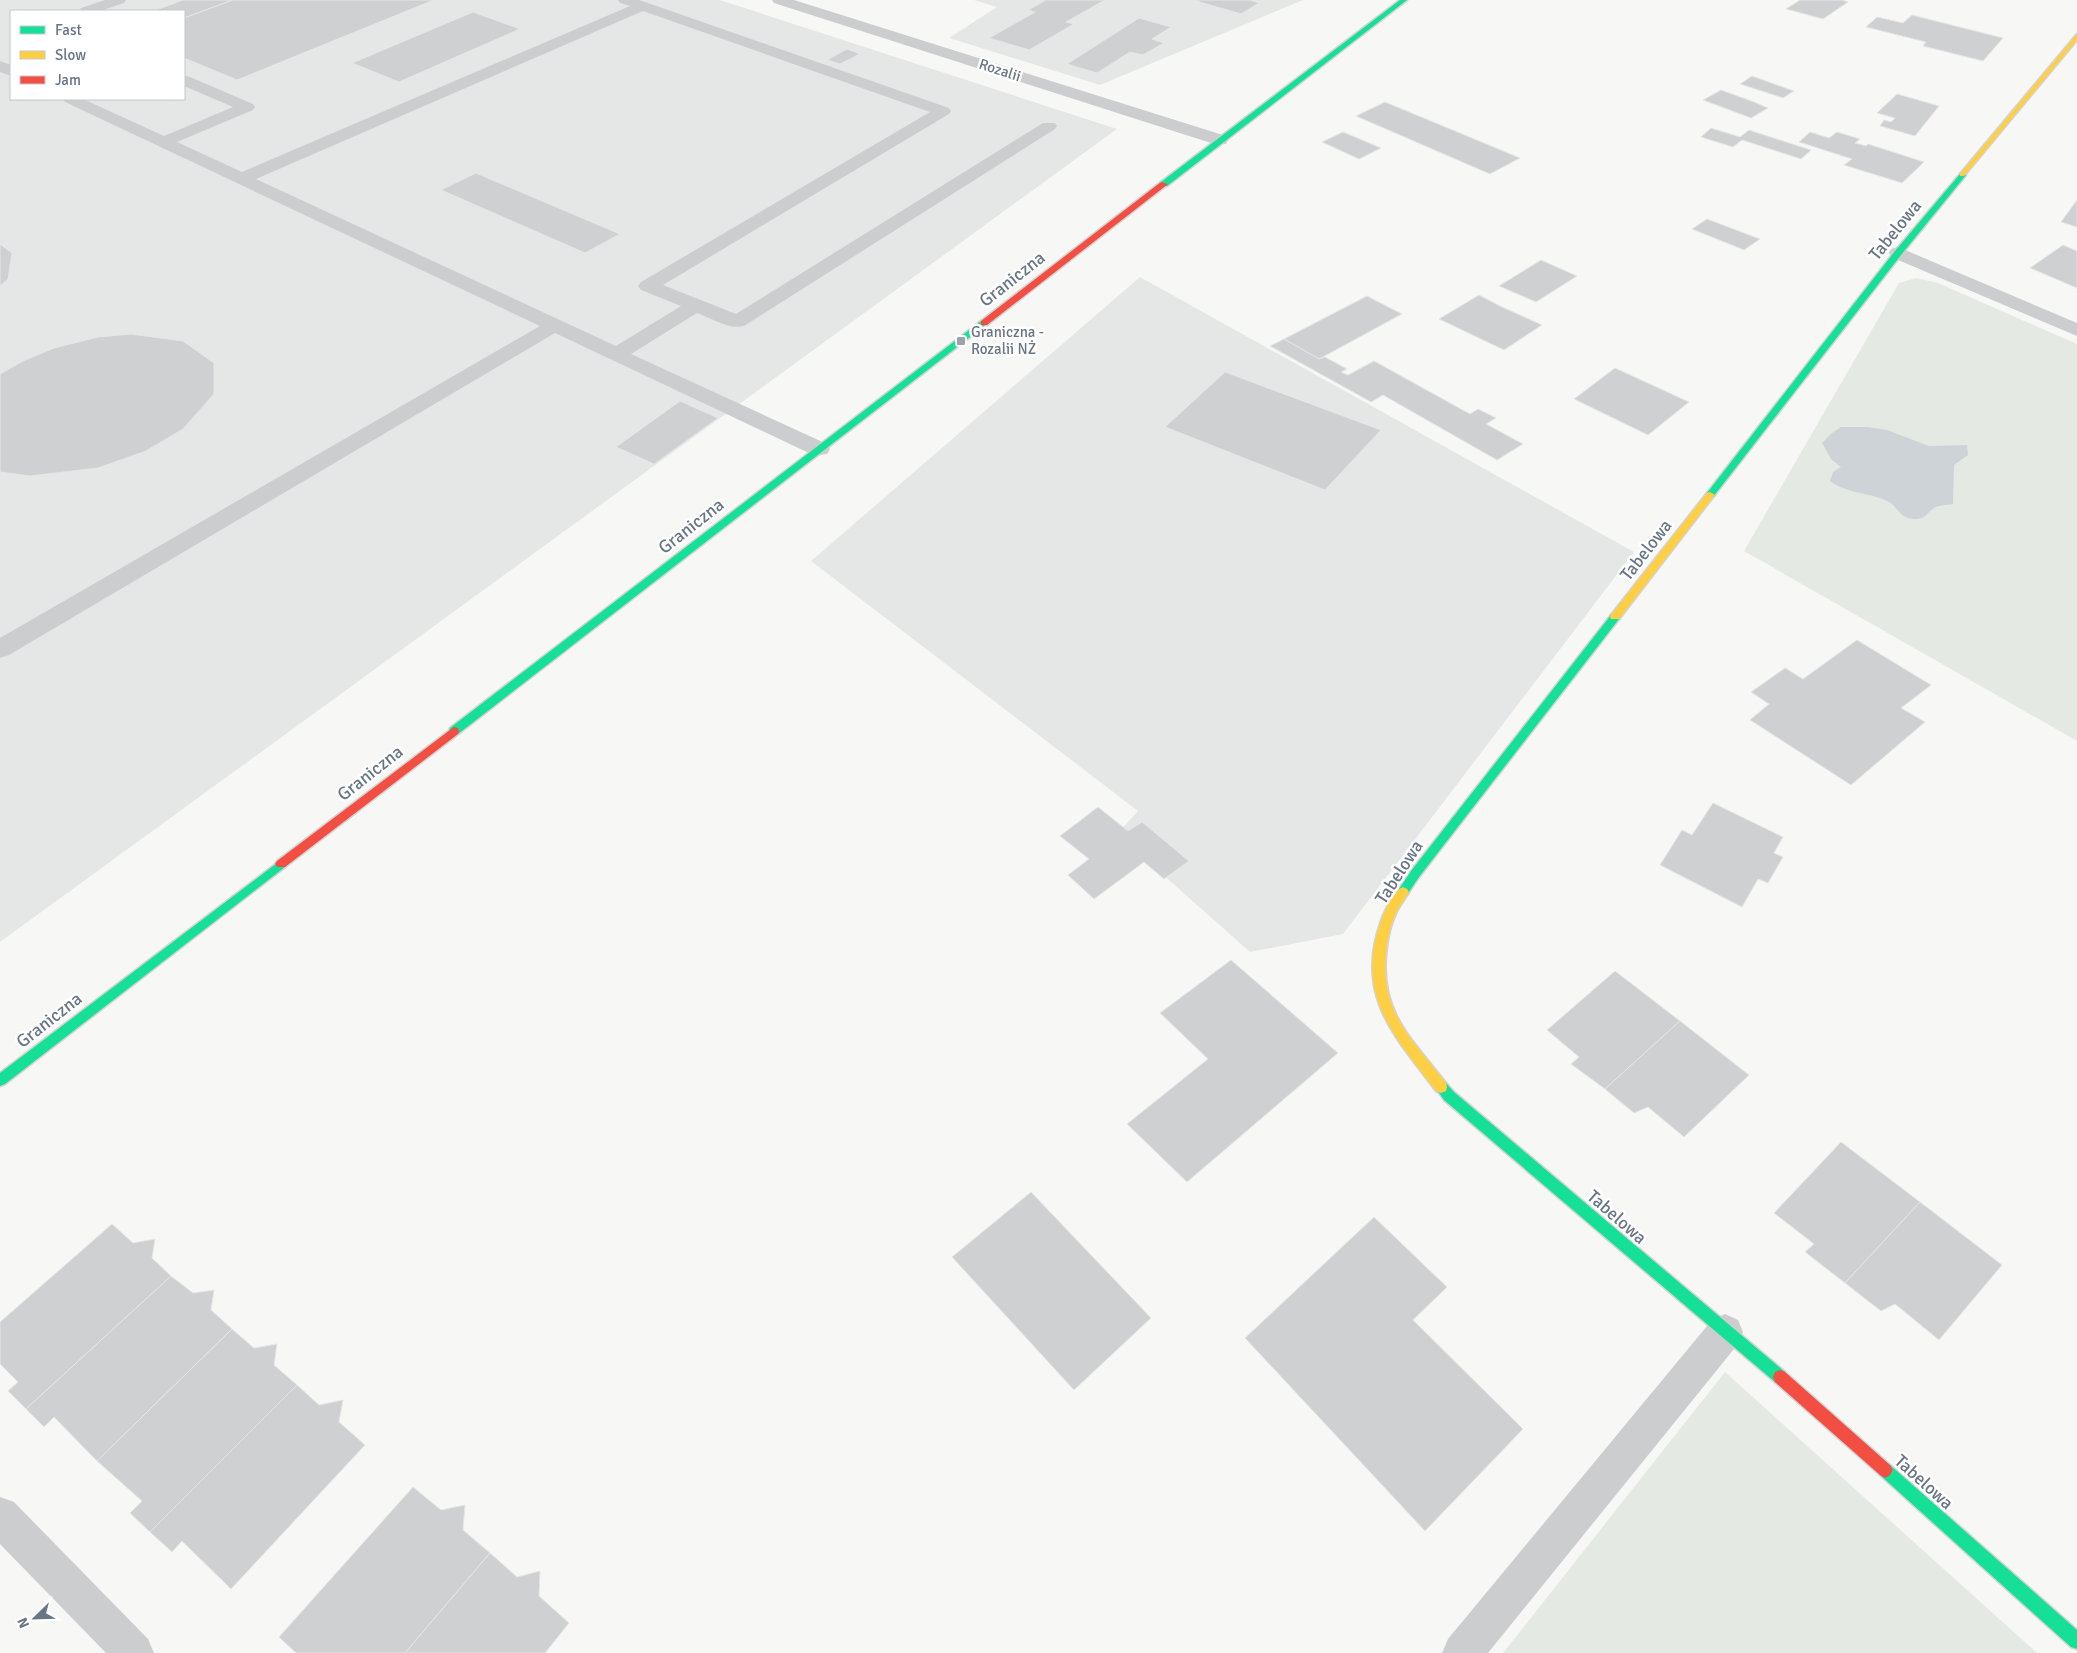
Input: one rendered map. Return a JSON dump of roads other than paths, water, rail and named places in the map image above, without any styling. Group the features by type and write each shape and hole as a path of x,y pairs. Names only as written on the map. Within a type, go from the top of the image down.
{"street":[{"path":"89,10 118,0"},
{"path":"625,0 943,111 648,286 737,322 1049,126"},
{"name":"Rozalii","path":"779,0 1220,140"},
{"name":"Graniczna","path":"0,1080 1404,0"},
{"path":"242,178 642,6"},
{"name":"Tabelowa","path":"2077,36 1898,253 1415,874 1391,910 1383,939 1378,978 1389,1015 1414,1052 1449,1096 1790,1386 2077,1641"},
{"path":"164,142 248,108 185,80"},
{"path":"73,100 819,449"},
{"path":"1898,253 2077,330"},
{"path":"617,354 696,305"},
{"path":"0,649 555,325"},
{"path":"1462,1653 1725,1332"},
{"path":"0,1516 125,1649"}],"place":[{"name":"Graniczna - Rozalii NŻ","path":"961,341"}]}
